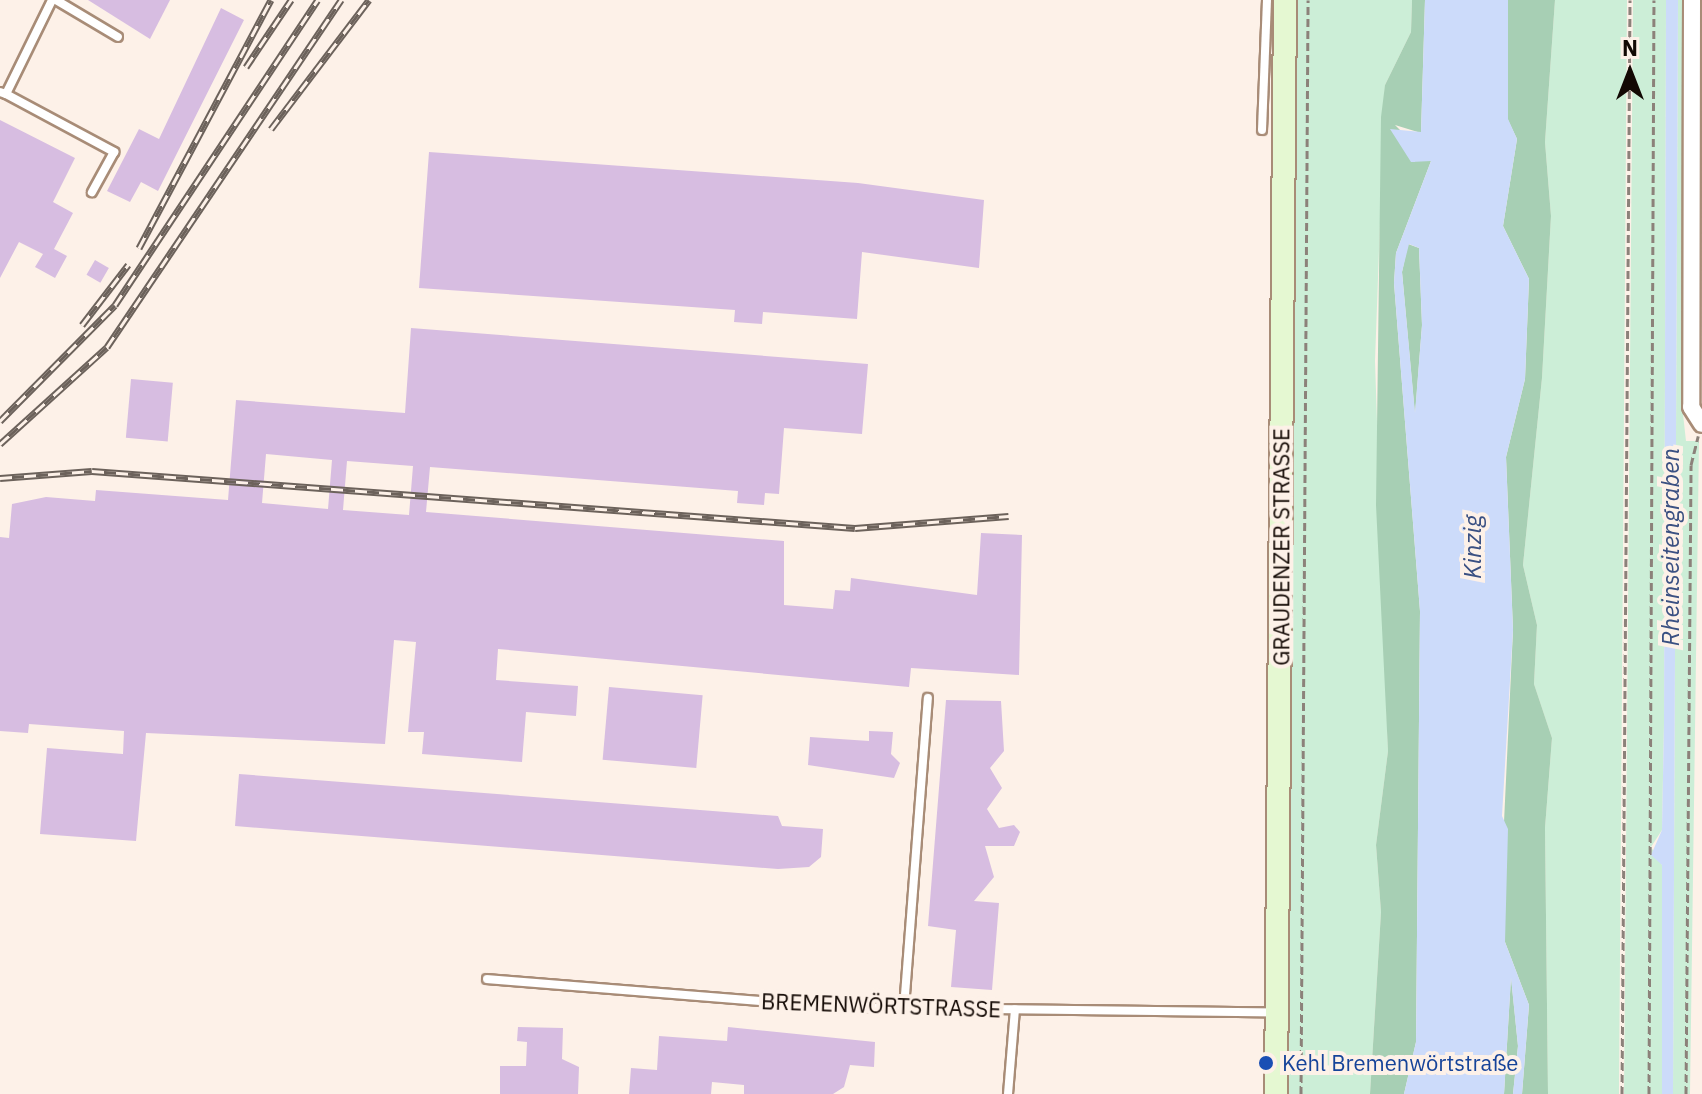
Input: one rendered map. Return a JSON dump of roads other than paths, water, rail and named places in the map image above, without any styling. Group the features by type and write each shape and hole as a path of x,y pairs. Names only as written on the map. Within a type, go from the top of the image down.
{"street":[{"name":"GRAUDENZER STRASSE","path":"1276,1094 1285,0"},
{"path":"1692,0 1691,407 1702,424"}],"lane":[{"path":"92,192 114,152 3,93 54,0 118,37"},
{"path":"1262,130 1267,0"},
{"path":"904,1008 928,698"},
{"name":"BREMENWÖRTSTRASSE","path":"487,979 904,1008 1276,1013"},
{"path":"1008,1094 1015,1009"}],"water":[{"name":"Kinzig","path":"1425,0 1508,0 1508,119 1517,139 1503,226 1529,279 1525,379 1506,457 1513,630 1502,816 1508,829 1505,942 1529,1005 1522,1094 1513,1094 1518,1046 1511,978 1504,1094 1404,1094 1416,1042 1420,611 1394,283 1396,253 1431,161 1411,162 1390,129 1421,132","holes":["1409,244 1419,248 1422,325 1415,413 1402,272"]},
{"name":"Rheinseitengraben","path":"1666,0 1678,0 1673,1094 1662,1094 1662,865 1651,855 1662,830 1664,723"}],"railway":[{"path":"139,248 271,0"},
{"path":"246,67 291,0"},
{"path":"0,421 115,305 318,0"},
{"path":"0,444 107,347 341,0"},
{"path":"271,129 369,0"},
{"path":"82,325 128,265"},
{"path":"0,478 92,471 855,528 1009,516"}],"place":[{"name":"Kehl Bremenwörtstraße","path":"1266,1063"}]}
